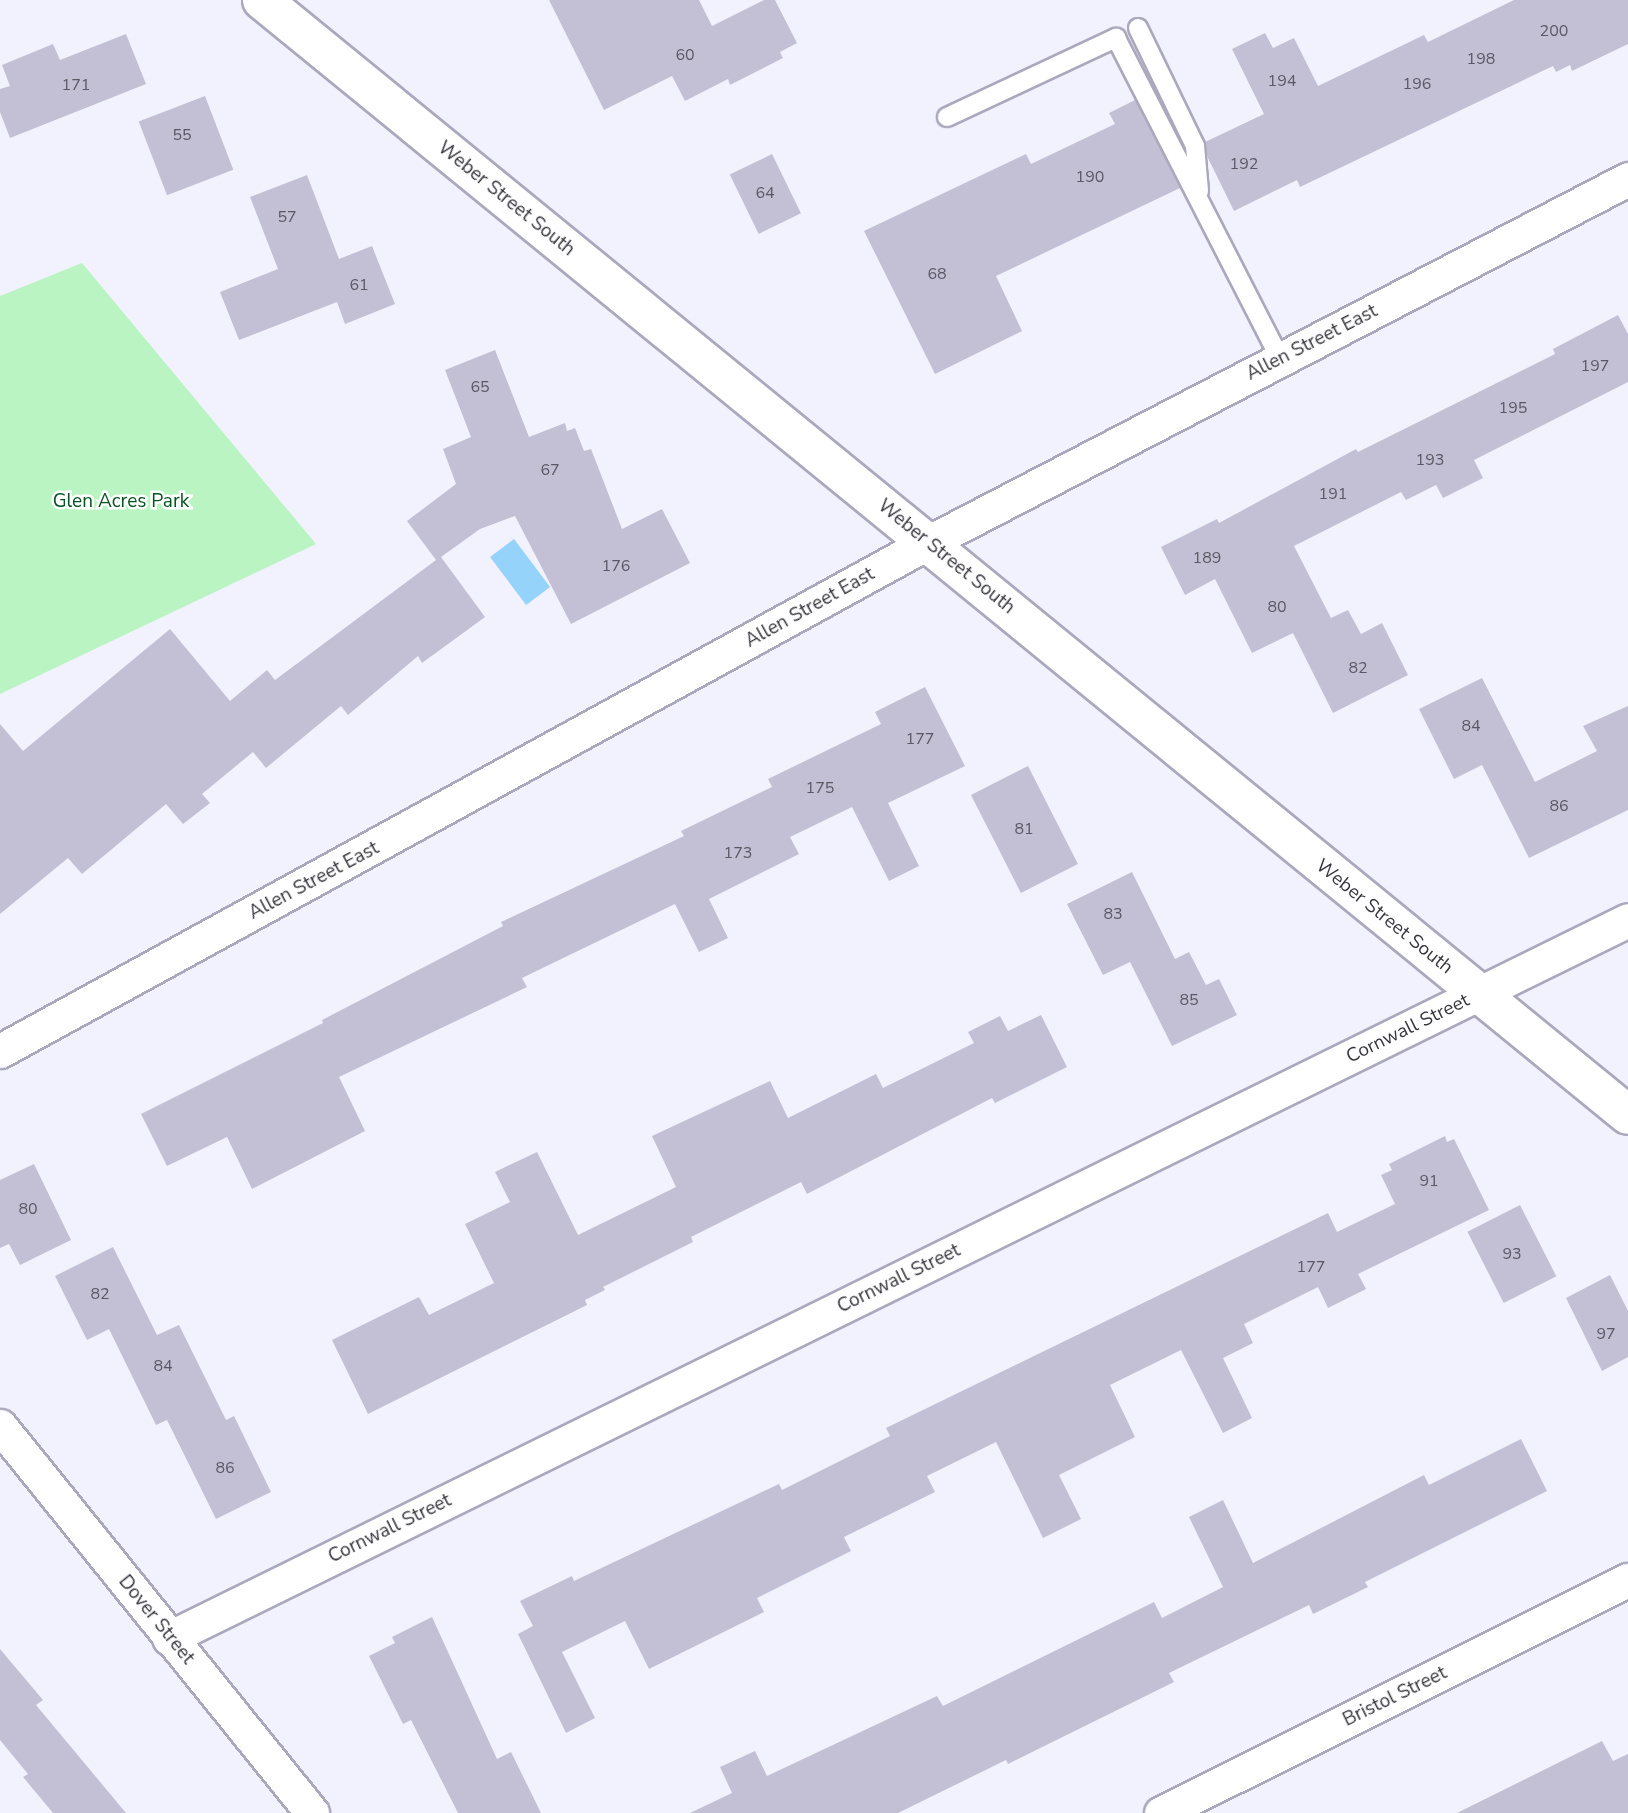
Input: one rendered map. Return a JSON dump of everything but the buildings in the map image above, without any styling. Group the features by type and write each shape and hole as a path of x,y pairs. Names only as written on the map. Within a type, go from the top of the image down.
{"main road":[{"name":"Weber Street South","path":"262,0 1628,1115"}],"street":[{"name":"Allen Street East","path":"0,1051 929,542 1628,179"},
{"name":"Cornwall Street","path":"169,1638 1628,920"},
{"name":"Dover Street","path":"0,1426 312,1813"},
{"name":"Bristol Street","path":"1161,1813 1628,1580"}],"lane":[{"path":"1138,28 1195,146 1200,202"},
{"path":"947,117 1116,38 1280,359"}],"green space":[{"name":"Glen Acres Park","path":"82,263 316,544 0,694 0,296"}],"water":[{"path":"514,539 550,587 526,605 490,557"}]}
